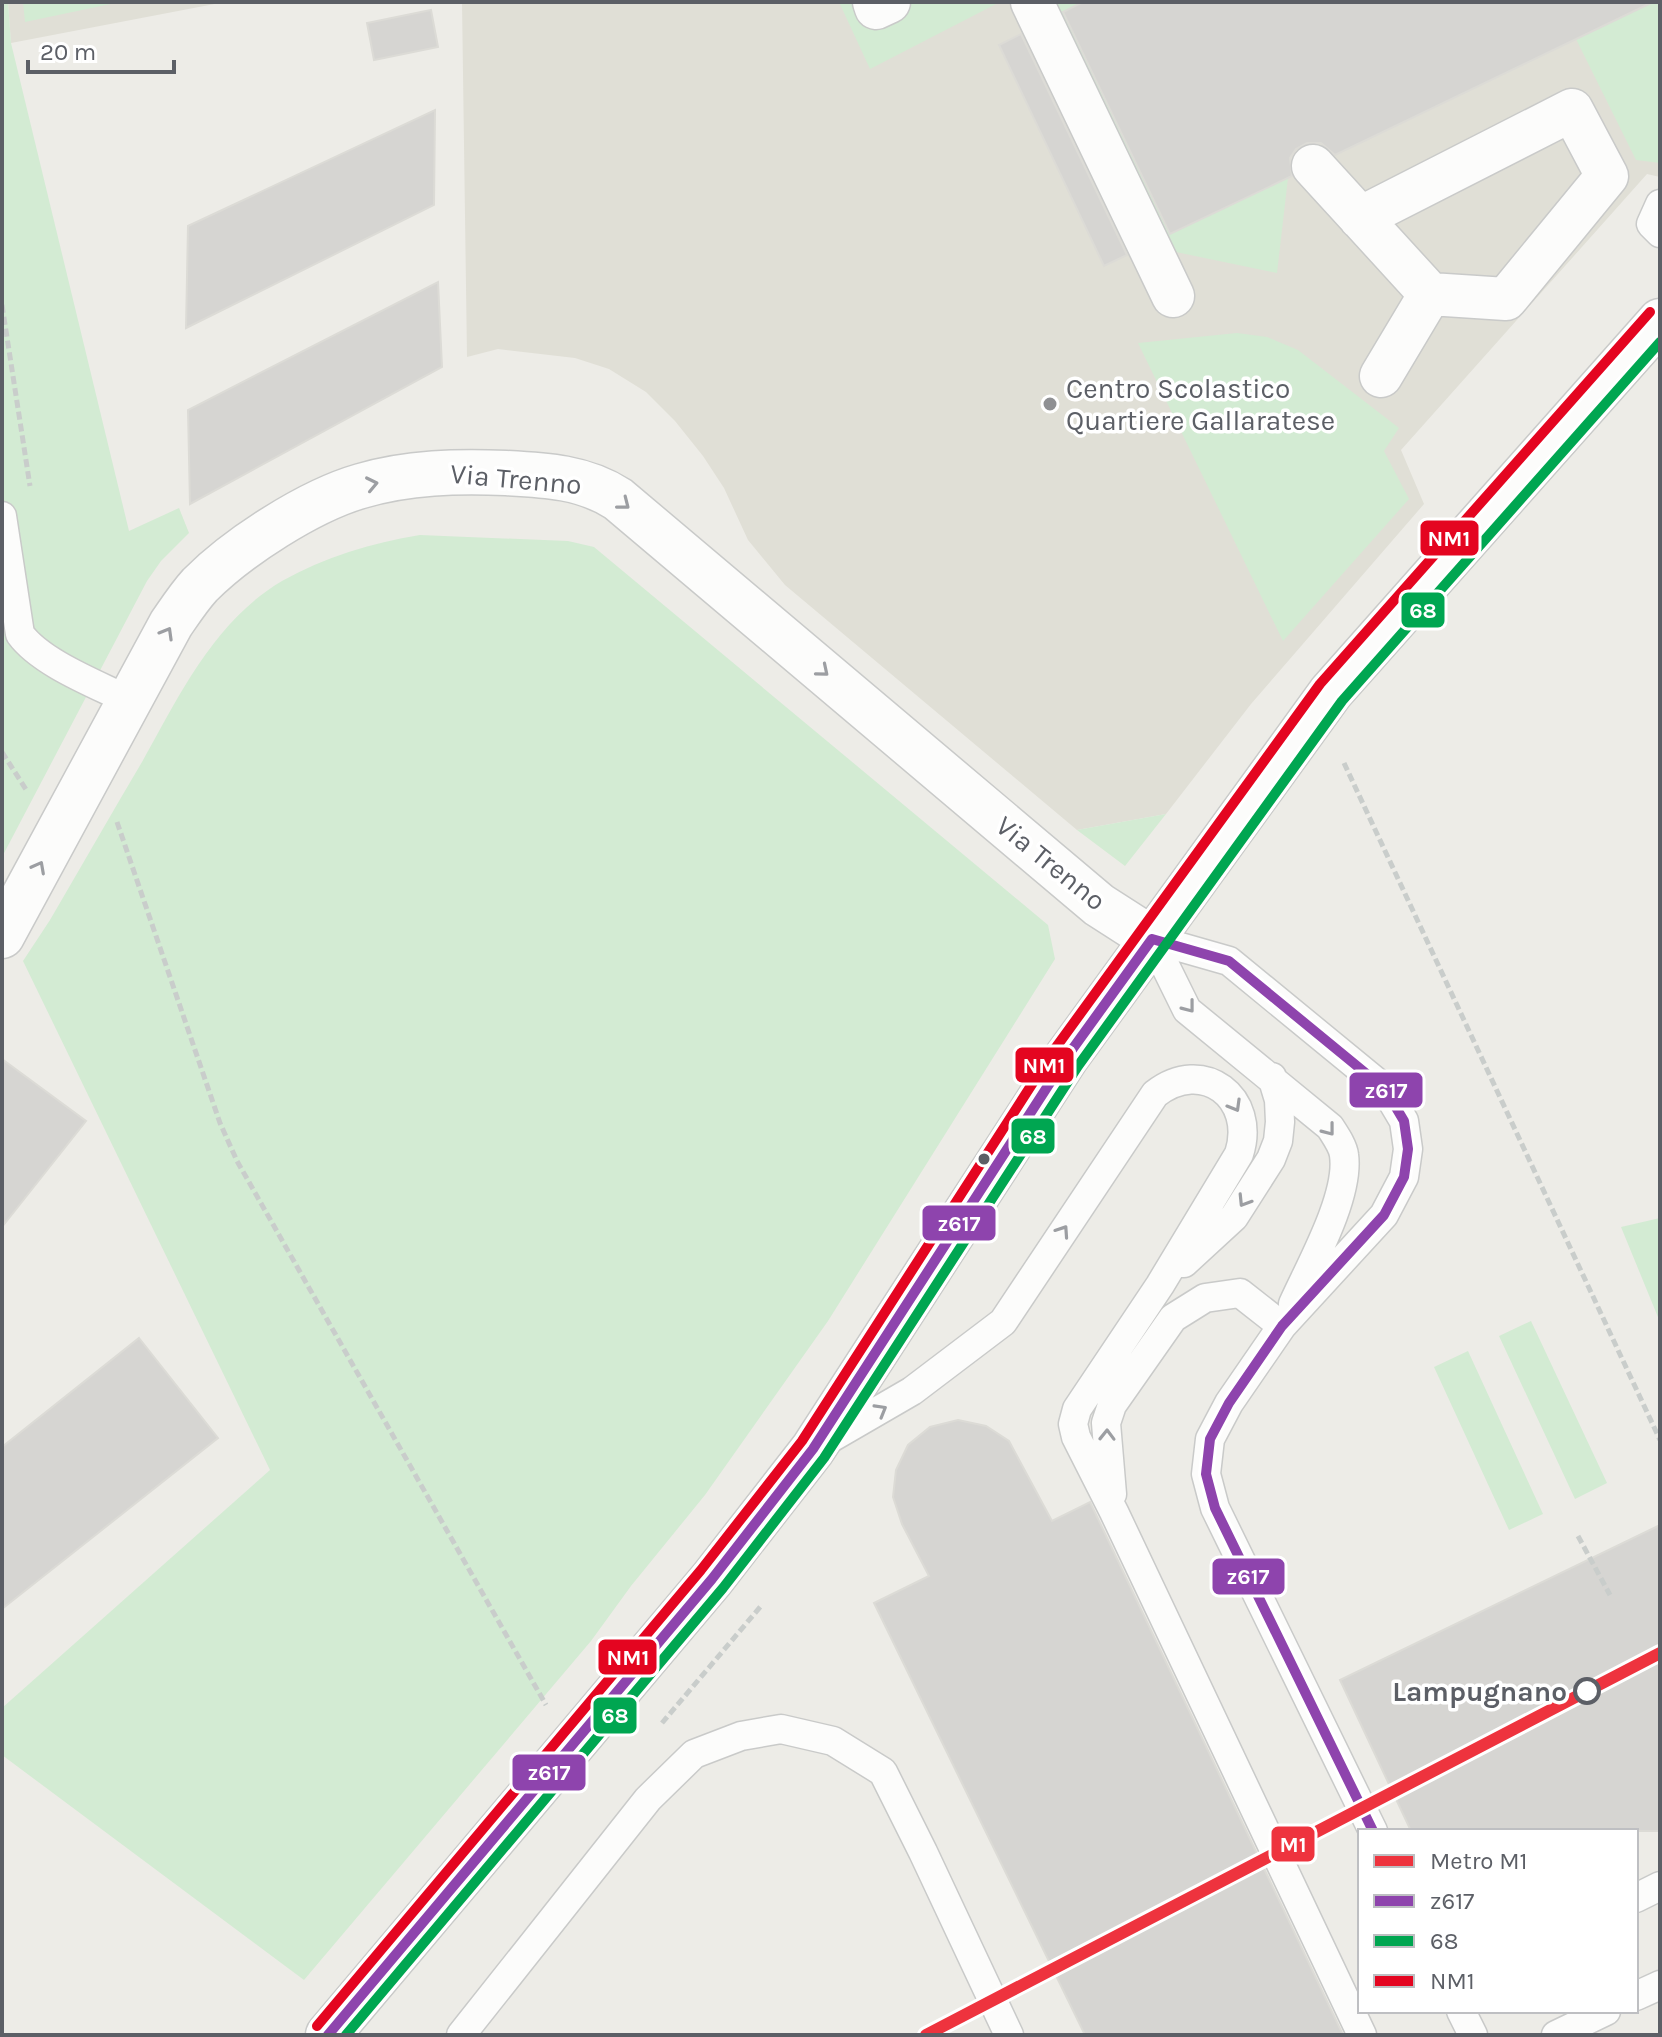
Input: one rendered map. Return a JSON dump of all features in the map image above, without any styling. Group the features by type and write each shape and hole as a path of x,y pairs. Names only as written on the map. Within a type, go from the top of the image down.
{"street":[{"path":"874,2 876,8 889,2"},
{"path":"1032,2 1173,296"},
{"path":"1313,166 1360,218 1430,294 1506,299 1607,176 1572,110 1360,218"},
{"path":"1381,376 1430,294"},
{"path":"328,2035 712,1579 813,1449 1066,1058 1331,692 1660,321"},
{"name":"Via Trenno","path":"2,936 128,700 171,624 200,586 245,548 315,504 360,486 411,475 461,471 576,479 600,487 618,499 1099,905 1152,939"}],"lane":[{"path":"1660,204 1651,224 1660,233"},
{"path":"2,516 20,634 28,645 43,655 128,700"},
{"path":"1152,939 1187,1010 1330,1127 1344,1152 1343,1181 1330,1221 1282,1326"},
{"path":"1152,939 1229,961 1385,1089 1404,1121 1408,1149 1404,1177 1384,1215 1282,1326 1229,1403 1210,1439 1206,1474 1215,1508 1372,1829"},
{"path":"1160,1285 1234,1217 1271,1159 1278,1141 1280,1122 1279,1100 1272,1077"},
{"path":"813,1449 912,1391 1003,1322 1151,1098 1173,1082 1200,1079 1220,1087 1236,1103 1243,1120 1244,1137 1239,1154 1160,1285 1077,1409 1073,1424 1076,1437 1362,2035"},
{"path":"1114,1512 1106,1423 1112,1405 1173,1318 1205,1298 1240,1293 1282,1326"},
{"path":"461,2035 648,1799 694,1754 741,1736 781,1729 833,1741 883,1772 1009,2035"},
{"path":"1638,1897 1660,1886"},
{"path":"1638,1995 1660,1985"},
{"path":"1462,2013 1473,2035"},
{"path":"1556,2035 1602,2013"}],"path":[{"path":"2,752 31,797"},
{"path":"95,760 220,1123 237,1161 548,1710"},
{"path":"1344,763 1660,1440"},
{"path":"1578,1536 1610,1595"},
{"path":"662,1723 761,1606"}],"shaded area":[{"path":"8,2 225,2 11,43"},
{"name":"Centro Scolastico Quartiere Gallaratese","path":"462,2 1660,2 1660,177 1647,174 1401,450 1424,504 1251,704 1166,814 1077,830 785,585 748,540 724,488 703,456 646,392 609,369 575,358 498,349 467,357"}],"green space":[{"path":"2,2 8,2 11,43 129,531 179,508 189,533 161,561 147,581 2,857"},
{"path":"23,2 120,2 25,22"},
{"path":"839,2 1000,2 870,69"},
{"path":"1056,2 1082,2 1188,225 1288,178 1277,273 1171,251"},
{"path":"1653,2 1660,2 1660,163 1636,160 1576,39"},
{"path":"1237,333 1267,337 1298,350 1399,428 1384,451 1409,499 1283,641 1138,343"},
{"path":"420,535 568,541 594,547 1048,925 1055,959 828,1321 705,1495 591,1641 304,1980 2,1755 2,1708 270,1470 23,961 50,920 185,686 218,638 237,617 282,581 315,565 366,547"},
{"path":"1166,814 1125,866 1077,830"},
{"path":"1660,1218 1660,1322 1621,1227"},
{"path":"1531,1321 1607,1483 1575,1499 1499,1336"},
{"path":"1468,1351 1543,1514 1509,1530 1434,1367"}],"building":[{"path":"1083,2 1653,2 1335,155 1321,143 1307,143 1296,149 1290,158 1292,176 1170,234 1063,12"},
{"path":"431,10 438,47 374,60 367,23"},
{"path":"1021,34 1127,255 1104,266 999,45"},
{"path":"435,110 434,205 186,328 188,226"},
{"path":"438,282 442,367 190,504 188,410"},
{"path":"2,1059 86,1121 2,1227"},
{"path":"139,1338 218,1438 2,1609 2,1447"},
{"path":"958,1420 986,1426 1009,1441 1052,1521 1090,1502 1343,2035 1085,2035 874,1603 929,1576 902,1524 893,1497 896,1470 908,1445 930,1427"},
{"path":"1660,1525 1660,1831 1410,1829 1340,1680"}],"metro line":[{"name":"M1","path":"926,2035 1660,1653"}],"transit line":[{"name":"NM1","path":"317,2026 701,1570 802,1441 1054,1050 1320,684 1650,312"},
{"name":"68","path":"346,2035 723,1588 824,1458 1078,1066 1342,701 1660,342"},
{"name":"z617","path":"1152,939 1229,961 1385,1089 1404,1121 1408,1149 1404,1177 1384,1215 1282,1326 1229,1403 1210,1439 1206,1474 1215,1508 1372,1829"},
{"name":"z617","path":"328,2035 712,1579 813,1449 1066,1058 1152,939"}],"place":[{"name":"Centro Scolastico Quartiere Gallaratese","path":"1050,404"},
{"name":"Lampugnano","path":"1587,1691"}]}
